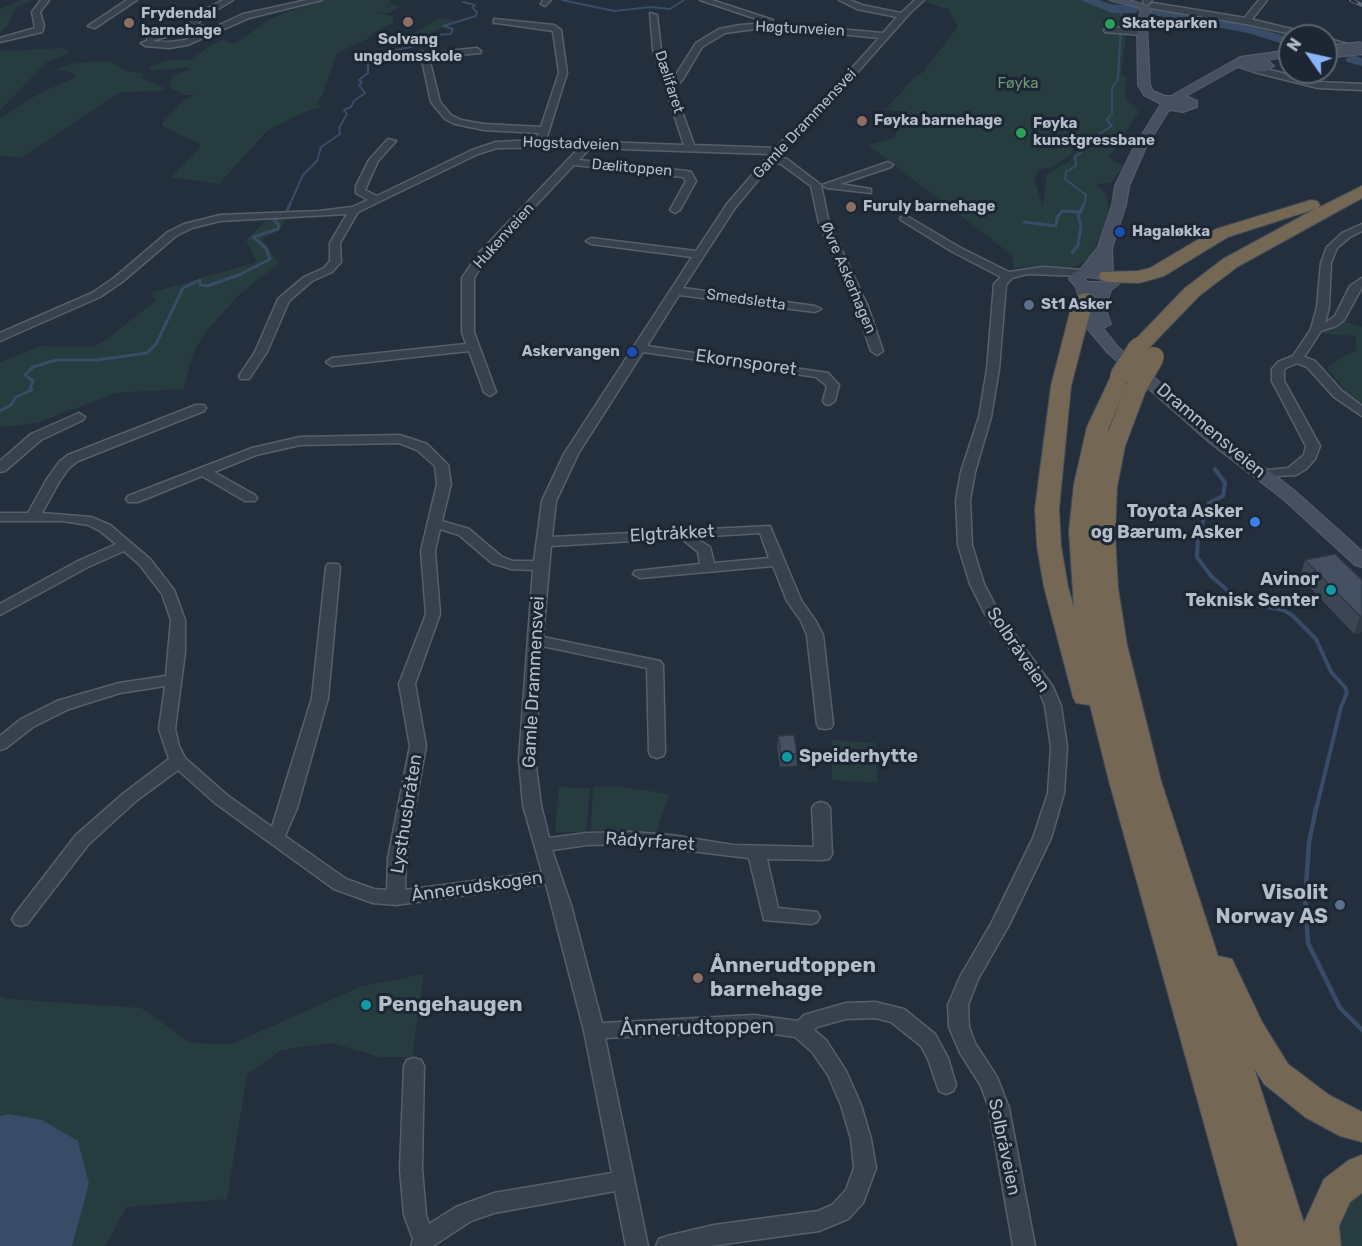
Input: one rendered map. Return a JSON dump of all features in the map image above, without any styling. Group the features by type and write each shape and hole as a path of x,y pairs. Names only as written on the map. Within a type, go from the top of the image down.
{"highway":[{"path":"1169,944 1144,902 1056,587 1048,546 1047,509 1059,396 1070,347 1082,304 1099,281 1157,272 1222,233 1362,189"},
{"path":"1257,1246 1169,944 1100,689 1088,623 1081,531 1089,464 1098,426 1147,352 1192,292 1230,263 1362,189"},
{"path":"1147,352 1225,281 1273,249 1362,201"},
{"path":"1127,383 1106,488 1103,535 1106,588 1125,692 1147,781 1293,1246"},
{"path":"1183,896 1209,934 1227,983 1248,1029 1276,1074 1317,1106 1352,1125 1362,1127"},
{"path":"1322,1246 1321,1226 1337,1191 1362,1171"}],"main road":[{"path":"1114,0 1146,4"},
{"path":"1125,0 1146,4"},
{"path":"1146,4 1142,32 1143,83 1148,93 1175,102"},
{"path":"1338,49 1362,48"},
{"name":"Drammensveien","path":"1175,102 1239,72 1278,59"},
{"name":"Drammensveien","path":"1260,66 1239,63 1175,102 1162,130 1119,205 1105,248 1099,281 1095,328 1113,350 1216,439 1268,472 1362,561"},
{"name":"Drammensveien","path":"1105,248 1099,281 1099,315 1105,329 1118,346 1362,549"}],"street":[{"path":"1,40 39,30 36,12 45,0"},
{"path":"92,26 134,0"},
{"path":"193,26 198,17 229,0"},
{"path":"212,30 193,26 147,41 169,45 187,42 249,15 318,0"},
{"path":"704,0 756,17 801,26"},
{"path":"843,0 860,7 903,16"},
{"name":"Gamle Drammensvei","path":"637,1246 594,1031 562,905 542,845 532,805 527,759 534,640 549,501 561,471 738,198 774,155 820,109 920,0"},
{"path":"1246,21 1263,0"},
{"path":"1146,4 1278,27"},
{"name":"Dælifaret","path":"653,15 657,50 690,148"},
{"path":"497,21 554,27 557,30 563,73 540,143"},
{"path":"1263,24 1278,28"},
{"name":"Høgtunveien","path":"671,87 679,79 699,45 716,33 754,26 801,26 885,36"},
{"path":"1112,30 1142,32"},
{"path":"1338,43 1362,48"},
{"path":"477,51 424,55 436,102 448,117 458,122 484,128 543,130"},
{"path":"1260,66 1318,85 1358,86"},
{"path":"377,201 364,195 360,191 361,186 374,160 391,141"},
{"name":"Hogstadveien","path":"0,337 96,295 172,234 188,226 220,218 354,210 486,148 518,143 588,144 690,148 774,155"},
{"name":"Hukenveien","path":"490,392 468,332 466,297 468,278 472,269 588,144"},
{"path":"774,155 821,185 867,190"},
{"name":"Dælitoppen","path":"573,162 687,174 691,181 675,210"},
{"path":"821,185 888,165"},
{"name":"Øvre Askerhagen","path":"821,185 824,223 862,307 877,351"},
{"path":"245,375 261,352 284,299 308,279 332,267 336,256 334,243 354,210"},
{"path":"905,218 955,249 1008,276 1037,271 1069,278 1099,281"},
{"path":"1268,472 1291,472 1301,466 1310,456 1312,441 1276,375 1282,365 1297,359 1317,328 1323,307 1326,263 1332,247 1346,235 1362,227"},
{"path":"591,241 699,255"},
{"name":"Solbråveien","path":"1008,276 1002,280 999,287 993,369 985,417 966,481 963,500 965,545 979,591 992,614 1045,687 1053,706 1059,747 1056,793 1042,838 1000,925 969,977 958,1005 959,1027 968,1047 990,1083 999,1108 1024,1246"},
{"path":"1317,328 1332,324 1340,318 1354,288 1362,281"},
{"name":"Smedsletta","path":"677,291 815,309"},
{"path":"332,362 472,347"},
{"name":"Ekornsporet","path":"639,348 824,375 833,385 829,401"},
{"path":"1297,359 1315,367 1338,394 1362,412"},
{"path":"33,516 52,482 64,465 73,458 200,408"},
{"path":"0,468 36,437 79,417"},
{"name":"Lysthusbråten","path":"133,499 252,452 285,443 392,439 407,441 431,453 444,473 428,551 433,614 407,684 418,746 397,858 396,898"},
{"path":"203,471 250,498"},
{"name":"Ånnerudskogen","path":"0,518 33,516 91,521 105,528 145,562 175,605 178,635 167,729 178,761 221,799 340,884 373,896 396,898 552,877"},
{"path":"435,522 464,532 497,560 511,566 541,566"},
{"name":"Elgtråkket","path":"543,542 765,529 794,601 808,620 814,635 825,724"},
{"path":"684,533 689,540 705,550 707,566"},
{"path":"0,610 83,564 124,546"},
{"name":"Elgtråkket","path":"640,574 778,561"},
{"path":"276,838 288,808 320,698 333,567"},
{"path":"534,640 655,665 657,752"},
{"path":"0,744 27,723 63,705 119,688 173,680"},
{"path":"21,919 82,840 130,797 178,761"},
{"name":"Rådyrfaret","path":"542,845 587,839 631,838 671,841 733,851 823,854 821,808"},
{"path":"757,852 770,915 811,917"},
{"name":"Ånnerudtoppen","path":"801,1030 811,1021 846,1011 875,1010 897,1016 928,1040 938,1058 946,1085"},
{"name":"Ånnerudtoppen","path":"594,1031 754,1023 801,1030 819,1046 836,1071 851,1106 861,1139 865,1168 855,1196 840,1212 819,1221 714,1235 667,1246"},
{"path":"414,1066 411,1169 415,1215 423,1242 464,1214 494,1203 624,1180"}],"green space":[{"path":"20,0 32,0 16,8 7,26 0,33 0,9"},
{"path":"320,0 389,0 390,3 382,9 391,4 401,6 389,13 376,12 392,16 393,23 367,39 337,53 317,104 323,107 307,111 268,130 219,184 171,177 199,149 200,144 164,127 162,123 185,99 195,95 185,95 171,89 170,81 175,75 188,70 188,67 153,71 148,67 169,60 191,60 212,44 223,40 232,43 239,41 272,18"},
{"name":"Føyka","path":"928,0 1101,0 1135,7 1119,9 1129,11 1121,75 1126,76 1125,98 1139,112 1109,157 1114,162 1125,166 1111,182 1096,185 1105,193 1109,208 1101,236 1089,259 1077,266 1065,268 1037,266 1014,268 1012,255 868,145 894,138 907,112 885,110 914,78 922,73 958,27 948,9 925,2","holes":["1089,130 1070,161 1047,174 1043,205 1034,180 1039,169 1051,168 1071,155 1075,144"]},
{"path":"440,18 455,20 417,41 403,39"},
{"path":"1203,18 1261,26 1278,30 1278,41 1247,32 1199,22"},
{"path":"63,48 71,53 47,62 0,110 0,51"},
{"path":"111,62 126,71 142,73 143,79 165,88 161,91 120,92 21,158 0,155 0,118 40,93 74,78 73,73 57,69 77,63"},
{"path":"271,216 289,216 278,231 262,239 279,263 239,295 205,333 193,354 183,389 115,393 37,423 0,427 0,362 41,346 94,347 155,301 150,293 257,262 246,240"},
{"path":"1343,321 1362,327 1362,406 1351,398 1327,368 1345,355 1357,350 1355,336 1327,334 1317,329"},
{"path":"832,740 876,743 877,783 832,780"},
{"path":"616,786 669,794 656,834 591,830 593,787"},
{"path":"559,787 590,788 586,832 555,832"},
{"path":"424,974 412,1057 380,1057 332,1043 281,1050 247,1075 227,1199 127,1207 105,1246 72,1246 89,1184 8,1114 0,1116 0,996 8,999 141,1008 191,1043 232,1044 362,986"},
{"path":"1362,1190 1362,1246 1339,1246 1338,1233 1352,1200"}],"water":[{"path":"8,1114 42,1120 78,1141 89,1184 72,1246 0,1246 0,1116"}],"building":[{"path":"1335,554 1362,580 1362,616 1305,560"},
{"path":"794,735 797,754 781,754 778,736"}],"waterway":[{"path":"562,0 614,11 651,7 670,9 684,0"},
{"path":"1086,0 1112,9 1135,9"},
{"path":"289,206 303,175 317,161 321,147 340,134 339,128 347,114 344,110 351,107 354,101 365,93 359,85 362,82 359,80 368,73 368,62 396,50 419,45 438,35 451,34 453,29 443,26 476,16 477,12 472,8 475,5 463,2"},
{"path":"1084,206 1086,195 1065,179 1066,172 1076,166 1075,157 1095,141 1099,134 1112,126 1107,120 1112,113 1112,88 1118,79 1122,9"},
{"path":"1153,11 1193,19"},
{"path":"1202,21 1250,30 1278,38"},
{"path":"1352,59 1362,62"},
{"path":"0,411 11,405 16,397 32,390 30,389 33,381 25,375 33,367 56,360 97,360 147,353 156,344 183,288 200,280 200,285 208,286 241,274 270,259 266,248 253,237 278,229 279,225 274,220 286,213 290,204"},
{"path":"1080,212 1084,204"},
{"path":"1024,222 1056,226 1057,218 1062,211 1080,212"},
{"path":"1072,253 1078,245 1080,212"},
{"path":"1215,469 1225,483 1223,496 1209,503 1198,537 1197,557 1211,576 1234,596 1256,605 1283,610 1292,615 1316,639 1331,672 1345,687 1347,693 1341,707 1316,810"},
{"path":"1316,808 1309,843 1305,899 1308,943 1340,1008 1362,1030"}],"railway":[{"path":"1351,0 1362,5"}],"place":[{"name":"Solvang ungdomsskole","path":"408,22"},
{"name":"Frydendal barnehage","path":"129,23"},
{"name":"Skateparken","path":"1110,24"},
{"name":"Føyka barnehage","path":"862,121"},
{"name":"Føyka kunstgressbane","path":"1021,133"},
{"name":"Furuly barnehage","path":"851,207"},
{"name":"Hagaløkka","path":"1120,232"},
{"name":"St1 Asker","path":"1029,305"},
{"name":"Askervangen","path":"632,352"},
{"name":"Toyota Asker og Bærum, Asker","path":"1255,522"},
{"name":"Avinor Teknisk Senter","path":"1331,590"},
{"name":"Speiderhytte","path":"787,757"},
{"name":"Visolit Norway AS","path":"1340,905"},
{"name":"Ånnerudtoppen barnehage","path":"698,978"},
{"name":"Pengehaugen","path":"366,1005"}]}
